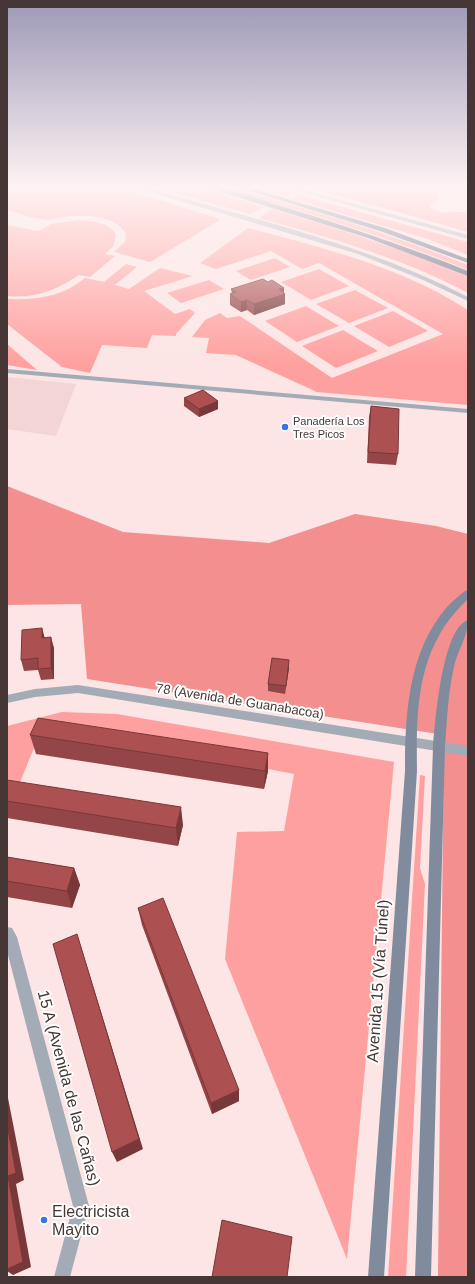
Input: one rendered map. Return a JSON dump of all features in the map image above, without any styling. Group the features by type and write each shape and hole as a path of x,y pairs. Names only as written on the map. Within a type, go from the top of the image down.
{"highway":[{"path":"398,246 468,274"},
{"path":"431,246 468,261"}],"main road":[{"name":"Avenida 15 (Vía Túnel)","path":"376,1277 410,779 411,743 419,671 434,632 445,614 456,602 468,593"},
{"path":"423,1277 439,747 447,674 457,643 468,624"}],"street":[{"path":"339,246 360,252 407,270 444,286 468,299"},
{"path":"7,371 468,410"},
{"name":"78 (Avenida de Guanabacoa)","path":"7,699 35,693 78,689 411,743 468,750"},
{"name":"15 A (Avenida de las Cañas)","path":"7,933 10,937 81,1206 62,1277"}],"shaded area":[{"path":"7,246 113,246 105,254 115,256 90,277 79,275 54,289 36,295 17,297 7,296"},
{"path":"121,246 177,246 150,262 114,252"},
{"path":"223,246 315,246 389,270 443,295 468,310 468,405 317,392 236,355 206,353 209,338 192,337 205,320 220,313 227,318 240,316 332,378 443,334 319,263 302,269 271,251 216,269 200,263"},
{"path":"354,246 387,246 468,276 468,293 418,269"},
{"path":"405,246 418,246 438,253 468,265 468,270 437,258"},
{"path":"445,246 468,246 468,255"},
{"path":"275,258 290,267 251,280 236,271"},
{"path":"126,264 137,267 115,285 129,289 160,268 193,276 144,291 175,314 190,309 195,313 176,334 176,336 152,335 147,348 102,345 90,373 62,367 7,324 7,299 28,299 48,296 67,289 85,278 104,282"},
{"path":"319,269 349,286 311,300 281,282"},
{"path":"209,280 224,289 181,303 167,293"},
{"path":"355,290 388,308 349,323 316,304"},
{"path":"306,306 339,326 297,342 265,321"},
{"path":"393,311 428,331 389,347 354,326"},
{"path":"343,330 378,351 336,368 302,346"},
{"path":"7,344 37,370 7,365"},
{"path":"7,377 76,384 56,436 7,429"},
{"path":"7,486 123,532 269,543 355,514 436,526 468,534 468,1277 438,1277 444,735 87,679 81,604 7,605"},
{"path":"62,712 117,714 394,762 347,1259 225,959 237,832 284,831 294,774 43,726 16,792 7,790 7,726"},
{"path":"420,775 425,776 420,868 425,884 406,1277 388,1277"}],"building":[{"path":"263,279 268,282 272,280 284,288 279,289 285,294 254,304 247,300 241,302 230,294 236,292 231,289"},
{"path":"203,390 218,401 199,409 184,398"},
{"path":"371,406 399,409 398,454 368,452"},
{"path":"42,628 42,638 51,637 51,668 38,669 38,658 21,660 22,630"},
{"path":"272,658 289,660 286,686 268,684"},
{"path":"38,718 268,753 265,771 30,735"},
{"path":"7,780 181,807 176,828 7,801"},
{"path":"7,857 74,868 67,891 7,881"},
{"path":"163,898 239,1090 211,1103 138,908"},
{"path":"77,934 139,1139 112,1152 53,944"},
{"path":"7,1124 16,1173 8,1176 23,1262 7,1269"},
{"path":"222,1220 292,1237 287,1277 212,1277"}],"place":[{"name":"Panadería Los Tres Picos","path":"285,427"},
{"name":"Electricista Mayito","path":"44,1220"}]}
